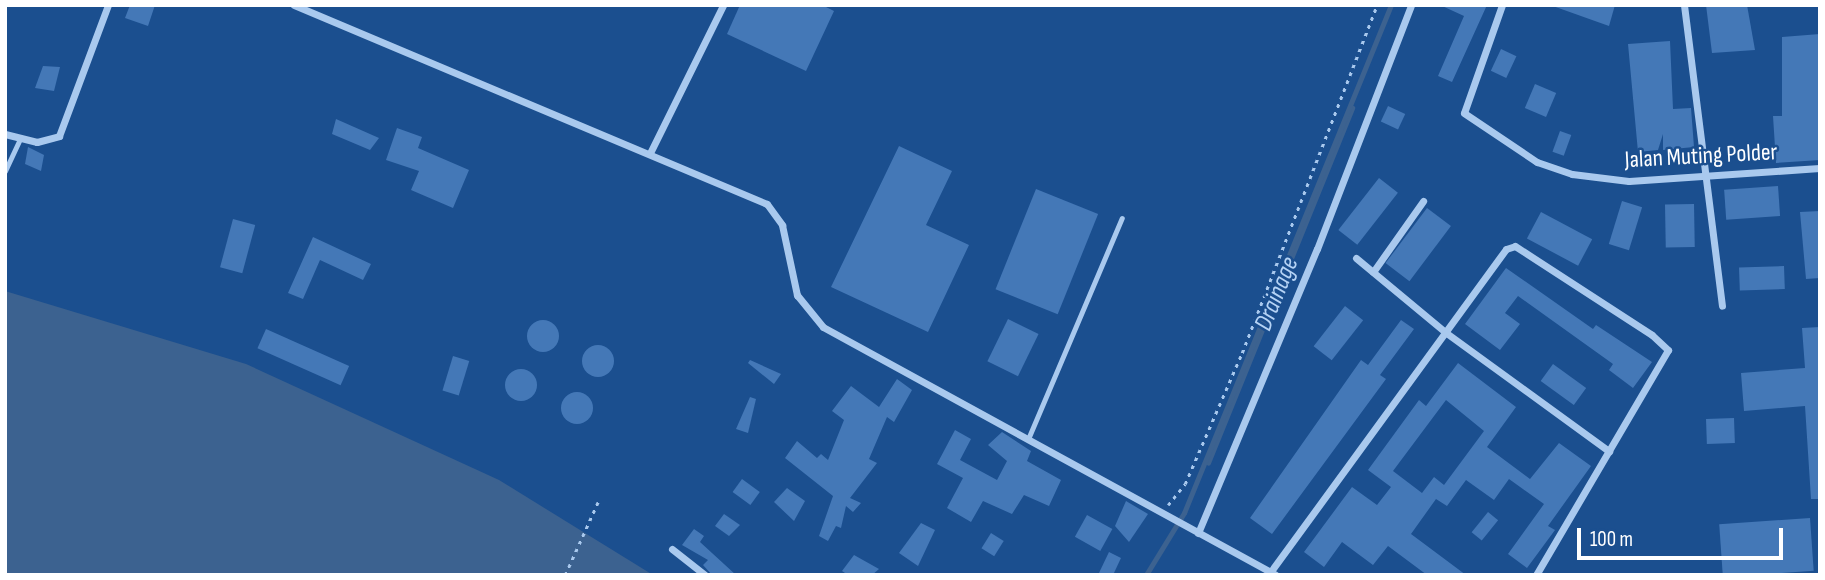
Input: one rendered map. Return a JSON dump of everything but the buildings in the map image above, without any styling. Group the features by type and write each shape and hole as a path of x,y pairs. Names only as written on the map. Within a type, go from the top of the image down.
{"street":[{"path":"5,134 20,139 47,142 59,136 108,5"},
{"path":"294,5 767,204 782,226 797,295 822,327 1271,574 1506,249 1515,246 1652,335 1665,346 1668,356 1536,575"},
{"path":"650,153 723,5"},
{"path":"1198,533 1312,261 1411,5"},
{"name":"Jalan Muting Polder","path":"1502,5 1468,95 1464,113 1537,162 1572,174 1629,181 1820,168"},
{"path":"1684,5 1708,177 1722,306"},
{"path":"1373,272 1423,201"},
{"path":"1356,258 1445,332 1609,451"},
{"path":"672,550 705,575"}],"lane":[{"path":"5,171 20,139"},
{"path":"1028,439 1122,218"}],"path":[{"path":"1164,513 1185,484 1242,353 1377,5"},
{"path":"565,575 598,502"}],"water":[{"path":"5,291 246,364 499,480 653,575 5,575"}],"waterway":[{"name":"Drainage","path":"1146,575 1184,513 1391,5"},
{"name":"Drainage","path":"1208,463 1352,108"}]}
